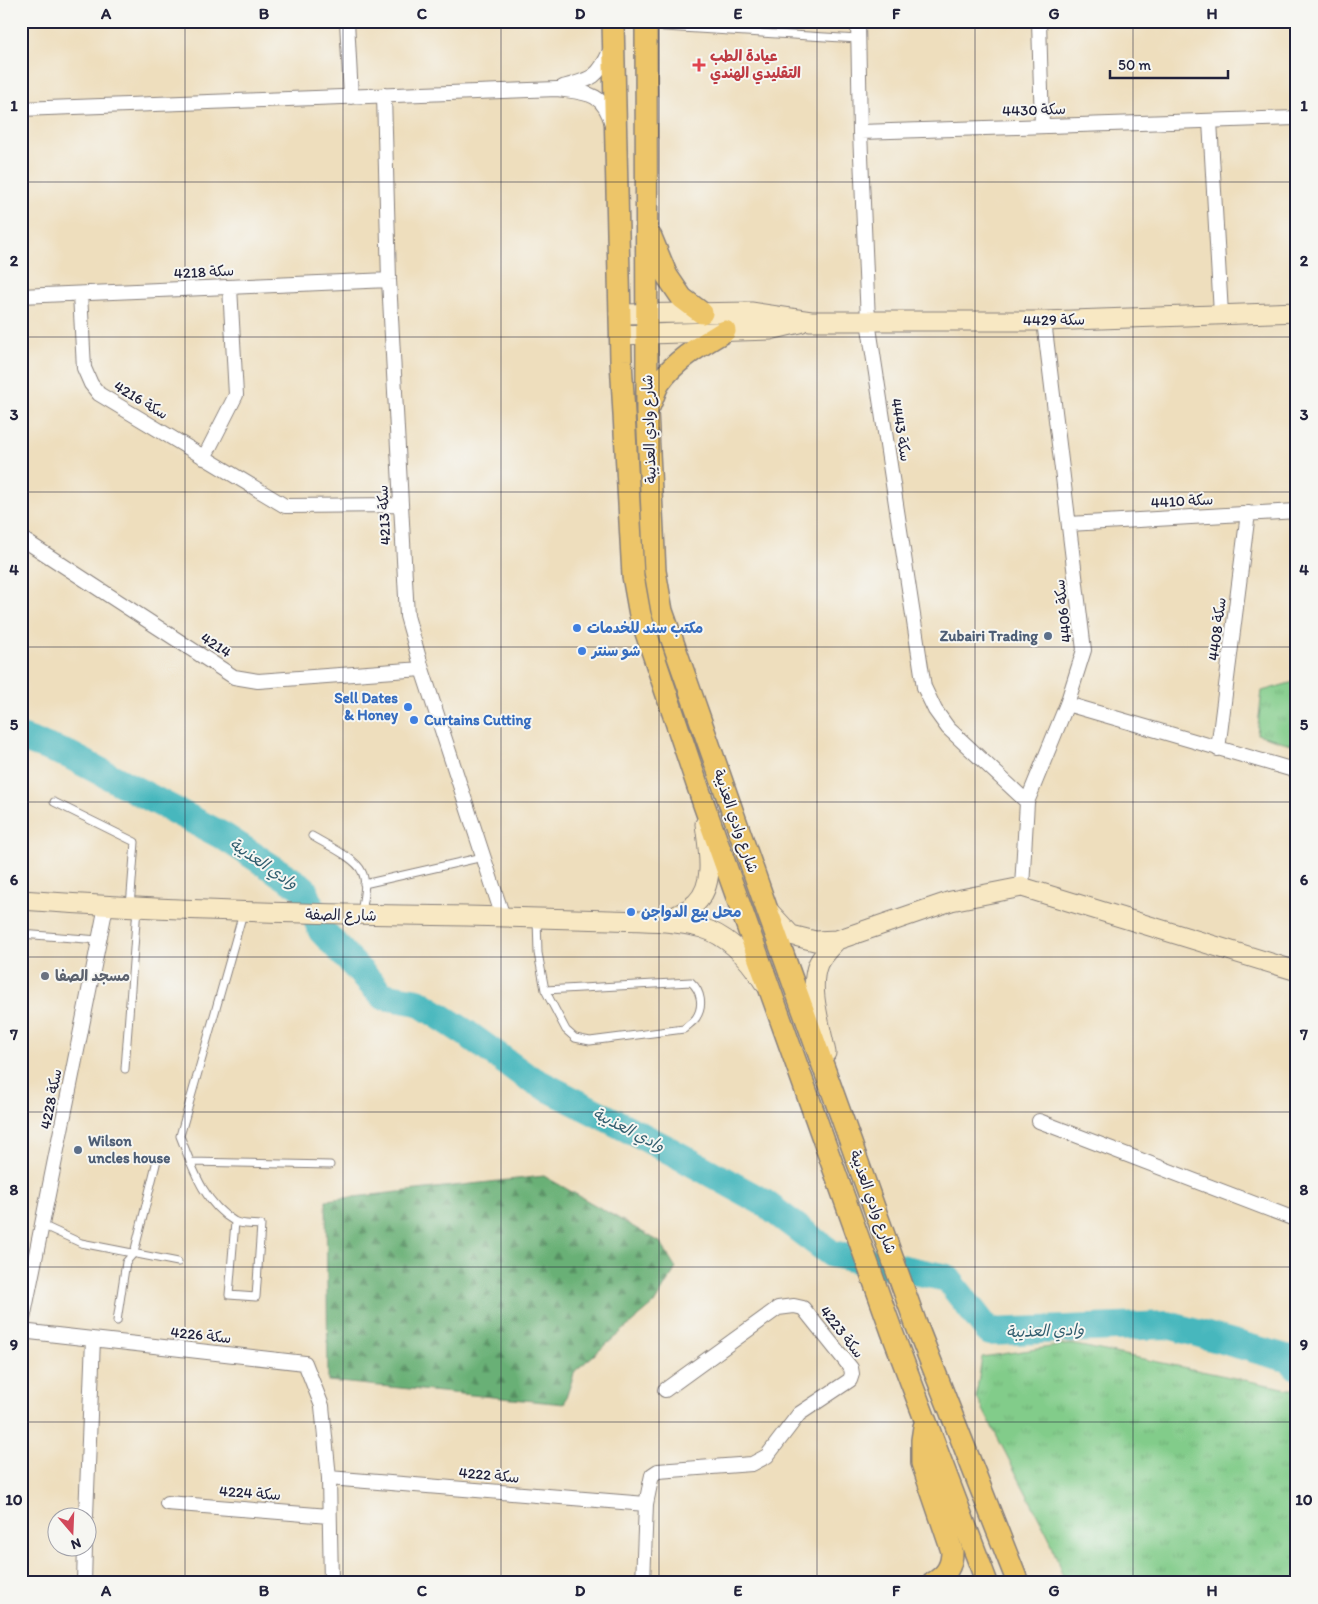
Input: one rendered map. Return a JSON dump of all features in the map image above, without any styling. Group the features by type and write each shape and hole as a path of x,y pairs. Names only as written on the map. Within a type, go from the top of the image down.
{"main road":[{"name":"شارع وادي العذيبة","path":"612,21 619,314 634,576 640,615 771,995 812,1104 892,1332 987,1583"},
{"name":"شارع وادي العذيبة","path":"646,23 647,412 656,571 662,611 916,1324 1018,1583"},
{"path":"646,224 667,276 682,298 702,314"},
{"path":"647,412 660,383 677,363 696,348 725,331"},
{"path":"925,1421 922,1440 922,1463 952,1551 952,1563 946,1573 933,1583"}],"street":[{"path":"347,21 351,97"},
{"name":"سكة 4443","path":"858,21 860,132 868,321 924,687 935,710 948,728 1027,802"},
{"path":"1039,21 1042,126"},
{"path":"557,89 586,81 596,75 604,66 613,46"},
{"path":"21,109 557,89 589,93 601,102 609,116 615,137"},
{"name":"سكة 4213","path":"384,95 388,280 407,616 422,669 503,917"},
{"name":"سكة 4430","path":"860,132 1297,118"},
{"path":"1210,121 1221,314"},
{"name":"سكة 4218","path":"21,296 388,280"},
{"path":"204,458 236,394 230,287"},
{"name":"سكة 4216","path":"80,294 84,368 91,384 99,394 285,506 400,505"},
{"name":"سكة 4429","path":"620,335 646,324 702,314 751,312 811,321 1044,321 1297,312"},
{"name":"سكة 4429","path":"619,314 646,324 725,331 770,330 811,321"},
{"name":"سكة 4406","path":"1022,888 1027,802 1067,704 1084,650 1044,321"},
{"name":"سكة 4410","path":"1069,524 1297,511"},
{"name":"سكة 4408","path":"1218,748 1248,513"},
{"name":"4214","path":"21,538 234,677 258,681 422,669"},
{"path":"1067,704 1297,771"},
{"name":"شارع الصفة","path":"662,922 685,911 696,903 705,890 708,875 708,851 703,802"},
{"path":"766,907 792,935 815,941 838,940 951,901 1022,888 1297,971"},
{"name":"شارع الصفة","path":"21,900 106,906 297,914 503,917 662,922 702,928 723,937 740,951 755,969 771,995"},
{"name":"سكة 4228","path":"21,1330 106,906"},
{"path":"835,1095 813,982 818,964 838,940"},
{"path":"1039,1120 1297,1220"},
{"name":"سكة 4223","path":"643,1583 646,1504 651,1478 658,1471 752,1464 761,1460 767,1456 799,1414 850,1380 852,1374 851,1368 802,1308 786,1306 778,1308 665,1390"},
{"name":"سكة 4226","path":"21,1330 305,1363 322,1406 329,1478"},
{"path":"86,1506 94,1339"},
{"path":"329,1478 331,1583"},
{"name":"سكة 4222","path":"329,1478 646,1504"},
{"name":"سكة 4224","path":"167,1504 329,1516"},
{"path":"84,1583 85,1556"}],"lane":[{"path":"646,23 858,39"},
{"path":"54,802 135,842 134,907 125,1069"},
{"path":"312,836 357,863 363,873 364,884 352,915"},
{"path":"364,884 483,857"},
{"path":"235,1222 229,1294 256,1297 261,1225 235,1222 210,1201 190,1162 180,1136 243,912"},
{"path":"537,918 538,953 545,990 566,1030 575,1038 590,1041 684,1028 696,1019 701,1006 698,988 691,982 545,990"},
{"path":"21,934 99,940"},
{"path":"117,1321 126,1262 134,1253 157,1160"},
{"path":"190,1162 330,1165"},
{"path":"42,1225 81,1243 178,1262"}],"green space":[{"path":"1297,681 1297,746 1257,734 1262,691"},
{"path":"544,1176 660,1242 676,1268 654,1304 575,1371 564,1404 328,1381 326,1200"},
{"path":"1071,1344 1288,1389 1297,1389 1297,1583 1065,1583 1049,1537 976,1396 982,1357"}],"waterway":[{"name":"وادي العذيبة","path":"21,738 69,755 223,836 303,888 322,931 383,996 418,1002 466,1033 527,1077 665,1148 763,1202 832,1254 947,1278 989,1332 1168,1325 1290,1359 1297,1366"}],"place":[{"name":"عيادة الطب التقليدي الهندي","path":"699,65"},
{"name":"مكتب سند للخدمات","path":"577,628"},
{"name":"Zubairi Trading","path":"1048,636"},
{"name":"شو سنتر","path":"582,651"},
{"name":"Sell Dates & Honey","path":"408,707"},
{"name":"Curtains Cutting","path":"414,720"},
{"name":"محل بيع الدواجن","path":"631,912"},
{"name":"مسجد الصفا","path":"45,976"},
{"name":"Wilson uncles house","path":"78,1150"}]}
